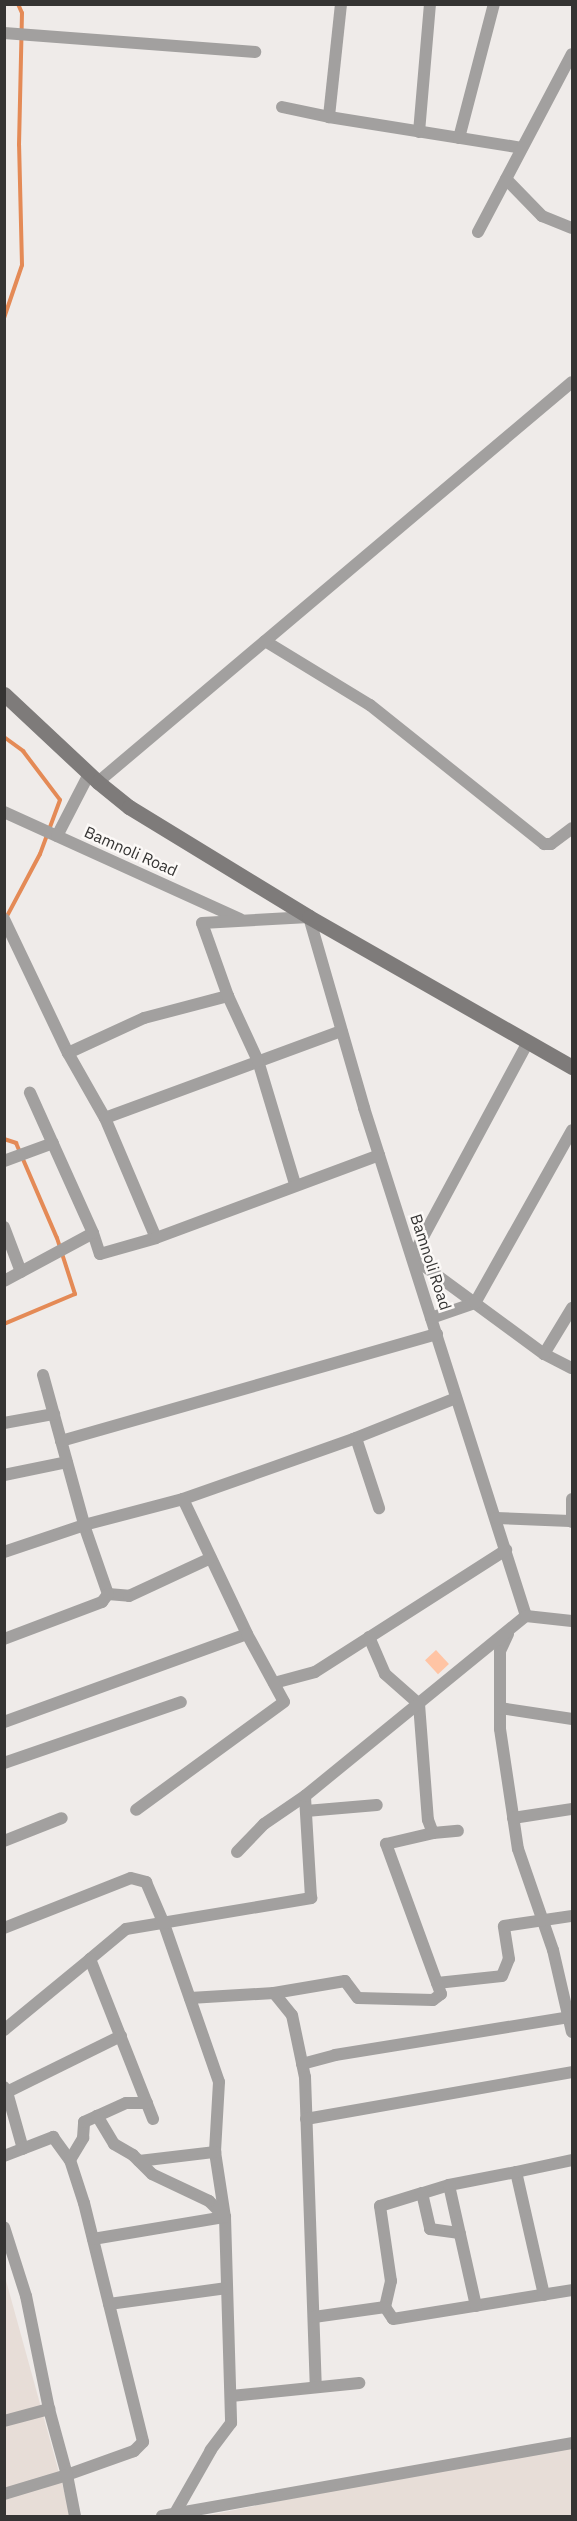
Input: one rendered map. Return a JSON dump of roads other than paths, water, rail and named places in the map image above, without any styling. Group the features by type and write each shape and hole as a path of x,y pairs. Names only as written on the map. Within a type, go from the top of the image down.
{"main road":[{"path":"4,694 94,778 129,807 309,917 573,1067"}],"street":[{"path":"329,117 341,4"},
{"path":"419,132 430,4"},
{"path":"459,138 494,4"},
{"path":"4,33 255,52"},
{"path":"478,232 573,54"},
{"path":"555,86 573,65"},
{"path":"282,107 329,117 522,148"},
{"path":"506,179 542,216 573,228"},
{"path":"57,836 94,778 265,641 573,382"},
{"path":"265,641 370,705 544,844 551,844 573,828"},
{"name":"Bamnoli Road","path":"4,812 244,921"},
{"path":"295,1184 258,1060 228,996 202,923 309,917"},
{"name":"Bamnoli Road","path":"309,917 379,1155 526,1616"},
{"path":"4,919 68,1053 105,1118 156,1238"},
{"path":"68,1053 144,1018 228,996"},
{"path":"105,1118 342,1031"},
{"path":"528,1042 412,1257 544,1354 573,1368"},
{"path":"30,1093 93,1233 100,1254 156,1238 295,1184 379,1155"},
{"path":"431,1318 475,1304 573,1130"},
{"path":"4,1161 53,1143"},
{"path":"4,1227 21,1272"},
{"path":"4,1281 93,1233"},
{"path":"544,1354 573,1308"},
{"path":"61,1441 437,1334"},
{"path":"43,1375 84,1525 108,1594"},
{"path":"4,1552 84,1525 183,1499 356,1438 456,1398"},
{"path":"4,1424 54,1414"},
{"path":"356,1438 379,1508"},
{"path":"4,1475 67,1462"},
{"path":"136,1810 284,1702 248,1634 183,1499"},
{"path":"496,1518 572,1521 573,1499"},
{"path":"274,1683 315,1672 506,1550"},
{"path":"108,1594 129,1596 211,1558"},
{"path":"4,1639 102,1602 108,1594"},
{"path":"237,1852 264,1824 305,1796 526,1616 573,1621"},
{"path":"509,1630 500,1651 500,1729 513,1818 518,1849 554,1950 573,2032"},
{"path":"4,1722 248,1634"},
{"path":"369,1637 385,1674 419,1704 428,1820 433,1833"},
{"path":"4,1763 181,1702"},
{"path":"500,1708 573,1719"},
{"path":"4,2030 126,1929 311,1898 305,1796"},
{"path":"306,1811 377,1805"},
{"path":"513,1818 573,1809"},
{"path":"4,1841 62,1818"},
{"path":"190,1998 274,1993 345,1981 358,1998 433,2000 441,1994 386,1844 433,1833 458,1831"},
{"path":"4,1928 131,1878 146,1882 165,1924 219,2082 215,2152 225,2217 231,2423 211,2450 175,2513"},
{"path":"437,1983 501,1976 509,1959 504,1926 573,1916"},
{"path":"90,1959 153,2119"},
{"path":"274,1993 292,2015 302,2064 316,2386"},
{"path":"302,2064 335,2055 568,2017"},
{"path":"23,2149 6,2090 120,2036"},
{"path":"306,2119 573,2072"},
{"path":"70,2160 83,2138 84,2122 126,2103 147,2103"},
{"path":"98,2116 114,2144 139,2161 152,2174 208,2202 225,2217"},
{"path":"4,2156 53,2137 70,2160 93,2239 143,2442 135,2451 4,2494"},
{"path":"139,2161 215,2152"},
{"path":"573,2160 449,2185 380,2206 391,2281 385,2307 393,2319 573,2290"},
{"path":"516,2172 544,2295"},
{"path":"449,2185 476,2306"},
{"path":"422,2193 430,2229 460,2233"},
{"path":"93,2239 225,2217"},
{"path":"4,2227 26,2296 49,2409 67,2475 75,2517"},
{"path":"109,2304 227,2288"},
{"path":"314,2317 385,2307"},
{"path":"231,2396 316,2386 358,2384"},
{"path":"4,2421 49,2409"},
{"path":"162,2517 573,2443"}],"waterway":[{"path":"4,318 22,265 19,145 22,13 18,4"},
{"path":"4,737 23,751 60,800 40,854 6,918"},
{"path":"4,1139 16,1143 57,1238 75,1294 4,1324"}]}
